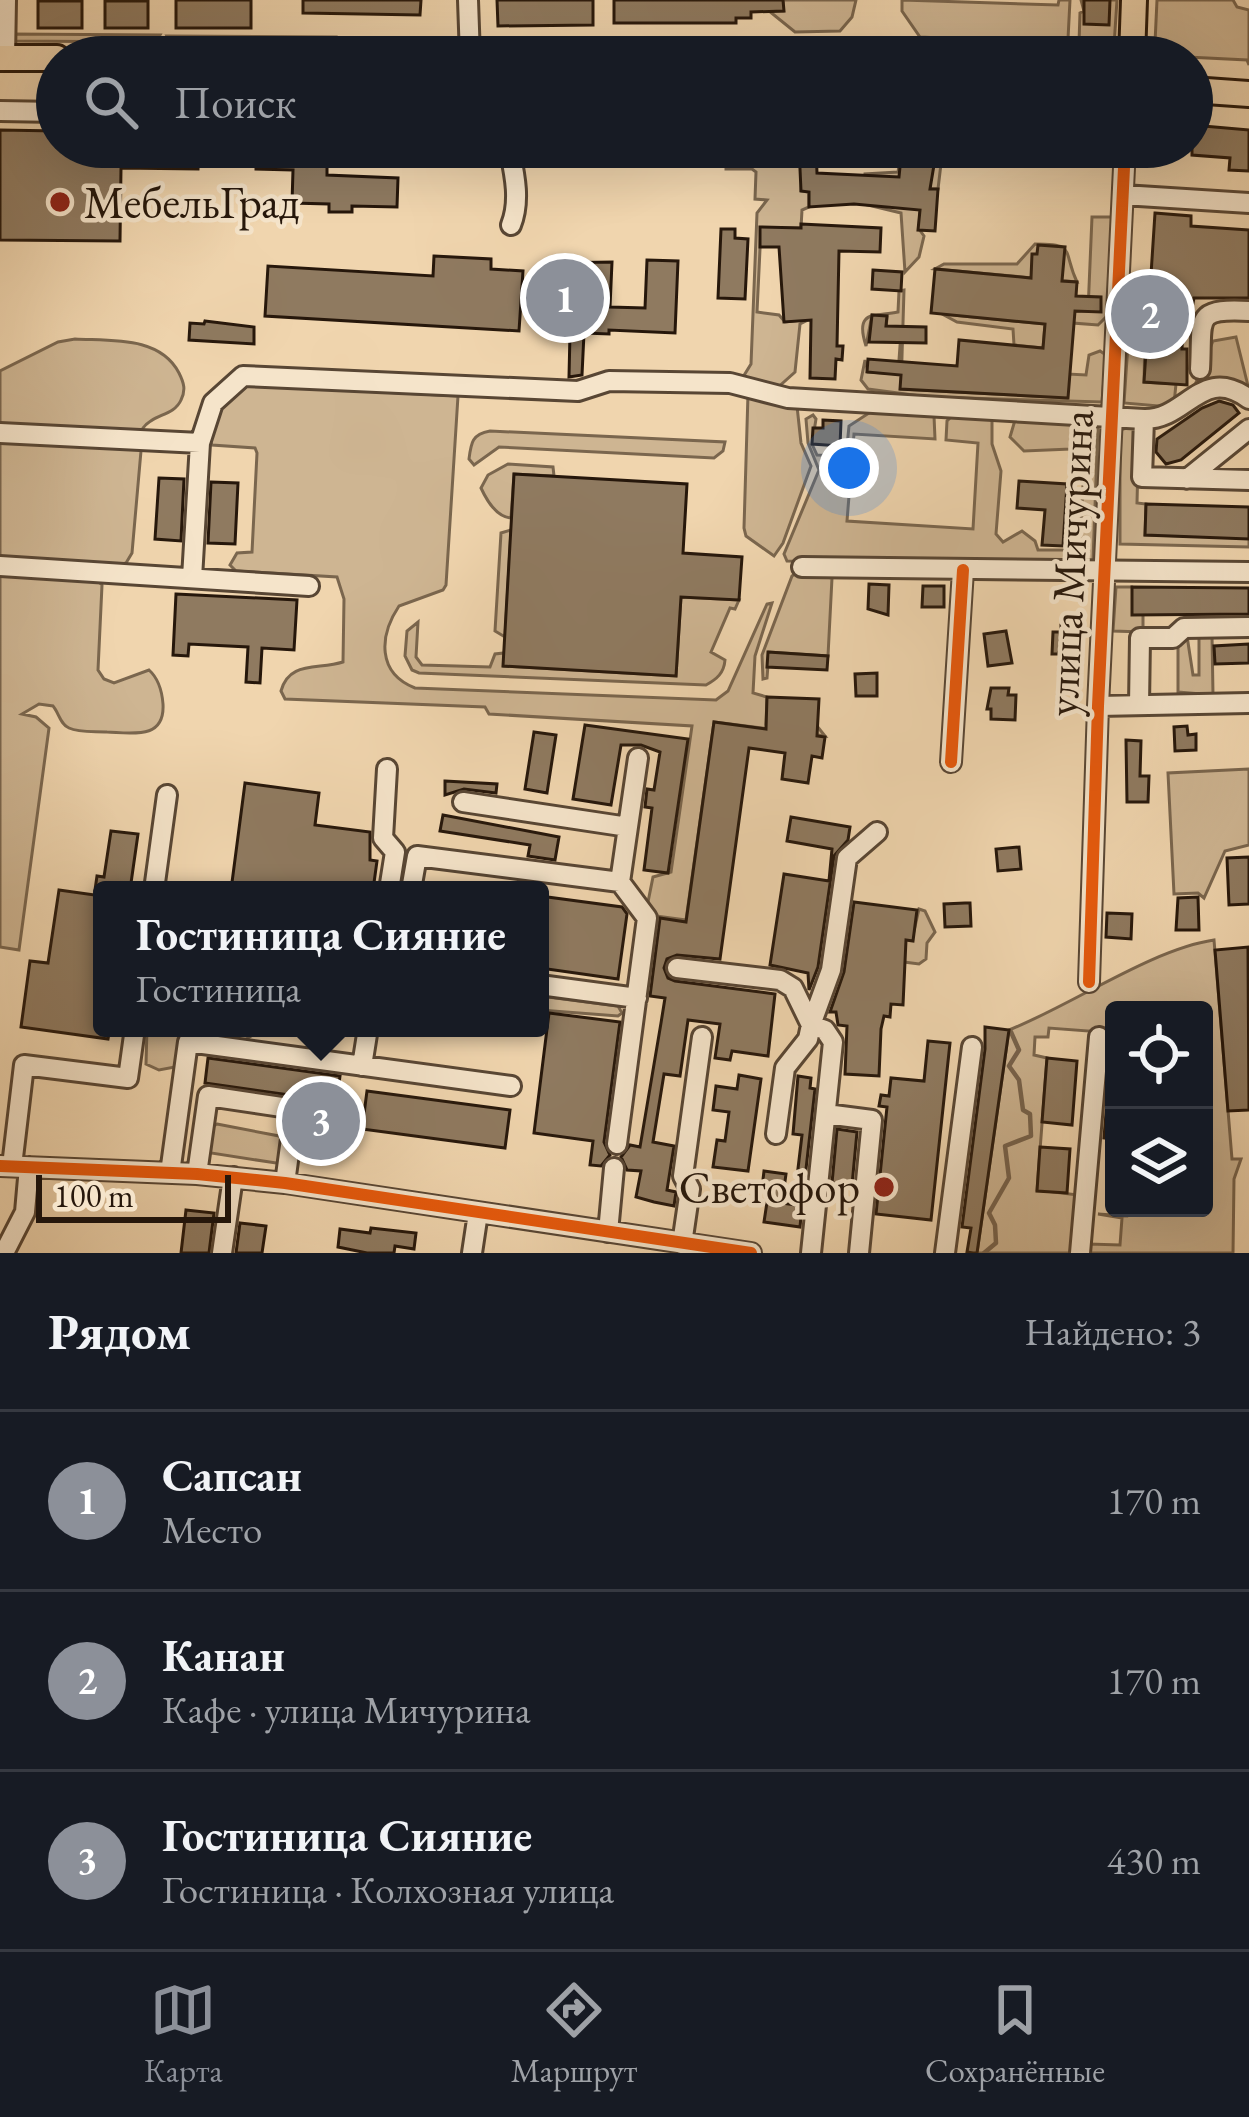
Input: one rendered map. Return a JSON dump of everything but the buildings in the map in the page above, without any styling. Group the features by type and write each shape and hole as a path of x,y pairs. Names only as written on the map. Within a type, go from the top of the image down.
{"main road":[{"path":"1133,36 1134,0"},
{"path":"3,58 36,58"},
{"path":"1213,91 1249,94"}],"street":[{"path":"3,58 6,0"},
{"path":"469,0 470,36"},
{"path":"0,111 36,112"},
{"path":"511,225 514,168"},
{"name":"улица Мичурина","path":"1089,982 1124,168"},
{"path":"1123,195 1249,202"},
{"path":"1200,369 1202,321 1208,313 1214,309 1249,311"},
{"path":"192,578 200,443 213,403 243,376 578,391 609,381 730,383 788,398 1159,419 1213,387 1234,389 1249,399"},
{"path":"1144,418 1142,478 1249,480"},
{"path":"1187,479 1249,429"},
{"path":"0,433 200,443"},
{"path":"0,566 309,586"},
{"path":"802,567 1249,572"},
{"path":"951,762 963,570"},
{"path":"1139,705 1140,638 1173,638 1184,628 1249,627"},
{"path":"1098,706 1249,703"},
{"path":"617,1144 646,918 620,882 638,758"},
{"path":"387,769 383,838 395,852 390,881"},
{"path":"155,881 167,794"},
{"path":"463,802 628,827"},
{"path":"776,1134 785,1068 808,1039 831,970 847,858 877,832"},
{"path":"413,881 417,856 620,882"},
{"path":"676,968 780,980 793,988 811,1025 825,1030 832,1042 811,1253"},
{"path":"549,986 637,998"},
{"path":"4,1253 25,1212 14,1166 24,1065 128,1078 134,1037"},
{"path":"362,1066 367,1037"},
{"path":"668,1246 690,1190 683,1176 702,1037"},
{"path":"1080,1253 1099,1037"},
{"path":"170,1173 188,1042 512,1086"},
{"path":"945,1253 972,1047"},
{"path":"197,1174 208,1096 295,1109 285,1183"},
{"path":"826,1114 872,1120 859,1253"},
{"path":"14,1166 285,1183 608,1232 668,1246 751,1253"},
{"path":"608,1232 614,1168"},
{"path":"222,1253 232,1177"},
{"path":"472,1253 478,1213"}],"shaded area":[{"path":"783,0 856,0 852,17 840,31 795,32 769,11 783,11"},
{"path":"902,0 1058,5 1059,0 1070,0 1068,36 919,36 902,11"},
{"path":"1081,0 1117,0 1115,36 1079,36"},
{"path":"1157,0 1233,0 1237,7 1249,10 1249,65 1247,60 1213,58 1213,36 1155,36"},
{"path":"9,34 160,35 36,36 36,41 13,41"},
{"path":"808,168 802,173 801,191 809,192 809,207 802,210 801,228 761,228 757,312 779,315 785,322 810,319 800,324 795,372 776,389 743,377 751,364 757,213 767,200 755,199 756,172 726,169"},
{"path":"899,168 940,168 938,189 921,189 919,229 924,236 919,257 905,272 901,213 864,204 865,174 898,172"},
{"path":"1092,217 1112,217 1107,316 1098,325 1073,323 1074,311 1088,311"},
{"path":"1035,244 1063,248 1077,282 935,269 944,264 1017,264"},
{"path":"904,290 901,389 1067,398 1068,374 1086,375 1089,355 1100,351 1106,355 1102,402 928,397 868,389 861,380 865,360 868,372 898,374 901,332 886,330 887,317 874,315 898,312 899,291"},
{"path":"942,314 1045,324 1043,348 1014,345 1013,329 957,322"},
{"path":"872,316 866,346 863,326"},
{"path":"1145,336 1144,382 1176,384 1170,407 1124,403 1128,344 1144,345"},
{"path":"1236,337 1249,390 1195,385 1213,341"},
{"path":"119,341 160,352 183,383 178,405 143,428 132,553 126,563 116,566 0,559 0,371 58,342"},
{"path":"247,385 458,396 446,585 399,606 385,641 394,673 415,688 716,700 728,691 767,604 772,603 755,656 753,693 767,697 766,724 817,726 825,736 714,722 686,920 656,916 648,902 653,877 671,872 692,726 489,714 485,707 285,699 281,691 290,675 343,662 344,599 337,577 236,571 230,565 237,553 252,552 257,453 255,448 212,445 210,441 221,406"},
{"path":"748,394 797,406 801,443 811,466 774,556 746,536 744,528"},
{"path":"872,411 934,416 935,439 854,434 847,521 973,529 978,443 946,440 947,421 952,416 992,419 992,444 1001,471 996,534 1003,542 1022,531 1038,550 1065,550 1073,528 1081,523 1084,466 1096,444 1024,451 1010,437 1015,420 1098,427 1093,560 1088,566 787,561 784,554 819,470 808,443 806,419 813,415 816,419 812,444 817,455 846,456 849,426"},
{"path":"1139,424 1137,503 1146,504 1145,535 1242,537 1249,539 1249,547 1120,544 1120,430"},
{"path":"490,431 725,442 714,458 499,447 474,465 469,459 474,440"},
{"path":"508,464 553,467 554,476 514,474 511,518 489,503 481,488 488,475"},
{"path":"511,530 505,637 495,631 501,533"},
{"path":"798,572 832,578 828,656 769,652 767,678 763,679 762,655 792,576"},
{"path":"0,574 95,578 102,585 98,670 114,683 149,670 163,704 159,724 136,733 73,730 53,706 39,704 22,714 36,717 49,728 19,950 0,947"},
{"path":"1116,587 1132,587 1143,615 1143,632 1113,631"},
{"path":"681,597 739,600 735,609 730,608 711,652 725,660 723,669 706,685 419,673 405,656 407,631 418,622 416,657 422,665 490,667 495,654 504,653 504,666 676,676"},
{"path":"1212,635 1213,695 1178,692 1178,644 1187,636 1193,675 1199,675 1199,637"},
{"path":"1249,769 1249,845 1225,851 1204,898 1198,893 1174,894 1168,773"},
{"path":"919,909 925,911 935,932 927,943 926,959 919,964 904,962 872,927 914,931"},
{"path":"1214,940 1232,1159 1241,1159 1234,1179 1233,1253 1088,1253 1089,1244 1120,1245 1122,1218 1116,1217 1213,1217 1213,1001 1105,1001 1105,1032 1049,1028 1048,1037 1035,1037 1034,1055 1047,1058 1037,1190 1078,1195 1076,1253 977,1253 1009,1030 1190,945"},
{"path":"549,997 618,1006 622,1013 549,1011"},
{"path":"147,1037 186,1037 175,1067 159,1070 146,1064"},
{"path":"217,1124 279,1136 285,1142 282,1160 211,1153 206,1144 210,1128"}],"waterway":[{"path":"984,1253 996,1243 989,1213 1009,1178 1005,1146 1031,1136 1030,1114 1023,1110 1019,1080 1009,1066 1019,1050 1011,1032"}],"cycle path":[{"path":"1089,982 1124,168"},
{"path":"951,762 963,570"},
{"path":"0,1166 197,1174 285,1183 751,1253"}],"place":[{"name":"МебельГрад","path":"60,202"},
{"name":"Сапсан","path":"565,298"},
{"name":"Канан","path":"1150,314"},
{"name":"Гостиница Сияние","path":"321,1121"},
{"name":"Светофор","path":"884,1187"}]}
